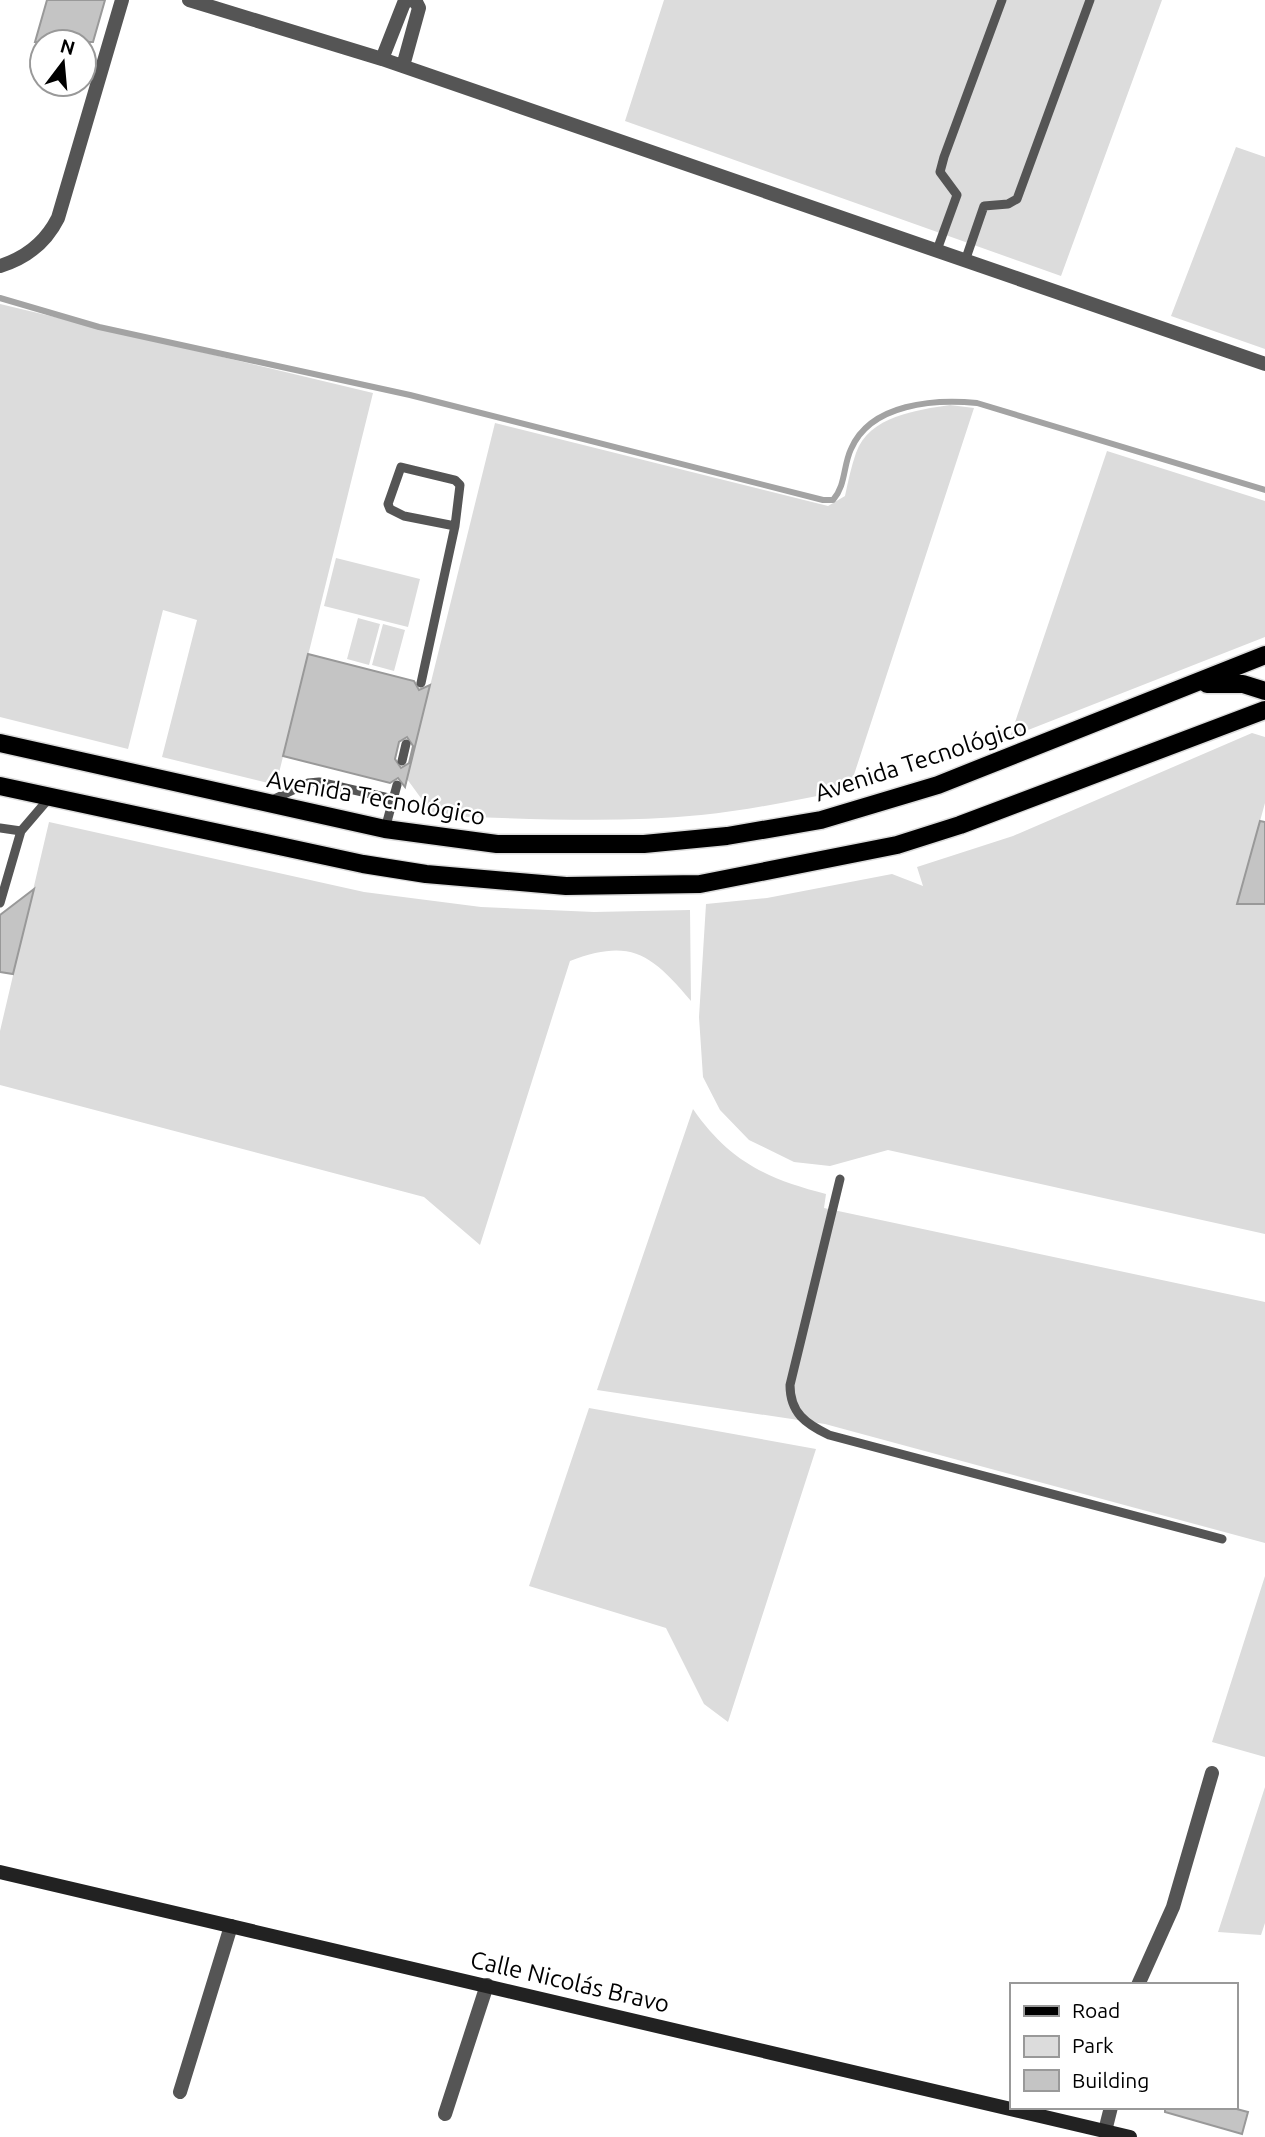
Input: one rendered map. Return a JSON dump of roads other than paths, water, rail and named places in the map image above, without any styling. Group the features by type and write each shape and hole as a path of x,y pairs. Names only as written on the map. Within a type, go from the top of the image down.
{"main road":[{"name":"Avenida Tecnológico","path":"0,743 385,829 497,844 645,845 727,836 808,822 938,785 1062,738 1265,655"},
{"path":"1190,684 1235,683 1265,691"},
{"path":"0,786 363,864 426,874 566,886 700,884 897,845 960,825 1265,710"}],"street":[{"path":"0,266 31,251 48,236 58,218 122,0"},
{"path":"189,0 403,66 1265,364"},
{"path":"382,59 404,3 409,0"},
{"path":"403,66 419,9 415,0"},
{"path":"1139,1983 1172,1907 1212,1773"},
{"name":"Calle Nicolás Bravo","path":"0,1872 1010,2109"},
{"path":"180,2092 231,1926"},
{"path":"445,2114 487,1985"},
{"name":"Calle Nicolás Bravo","path":"1012,2109 1130,2137"},
{"path":"1105,2131 1110,2109"}],"lane":[{"path":"937,250 957,195 940,172 1002,0"},
{"path":"965,261 984,206 1008,204 1017,199 1090,0"},
{"path":"421,683 455,526 458,482 401,467 388,504 390,509 404,516 455,526"},
{"path":"402,761 406,744"},
{"path":"264,804 308,783 319,782 393,799"},
{"path":"385,829 397,785"},
{"path":"0,903 21,831 51,796"},
{"path":"0,828 21,831"},
{"path":"840,1179 790,1385 792,1406 800,1418 829,1435 1222,1539"}],"waterway":[{"path":"0,298 99,327 410,395 823,500 833,500 837,494 851,449 860,434 873,422 906,407 942,402 977,403 1265,490"}]}
